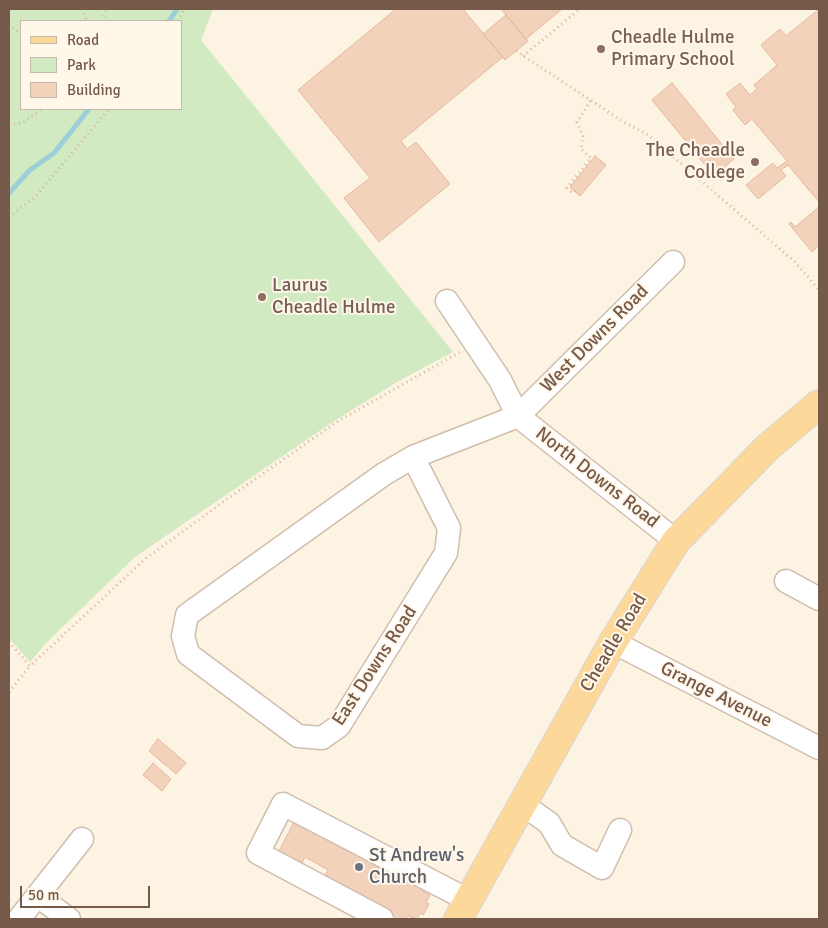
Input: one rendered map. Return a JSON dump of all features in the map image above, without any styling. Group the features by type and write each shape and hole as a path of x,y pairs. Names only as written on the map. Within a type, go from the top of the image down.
{"main road":[{"name":"Cheadle Road","path":"463,910 613,642 676,541 768,446 819,404"}],"street":[{"name":"West Downs Road","path":"518,416 673,262"},
{"path":"447,301 500,380 518,416"},
{"name":"East Downs Road","path":"413,457 448,528 446,553 339,726 322,738 298,736 188,654 183,636 186,615 384,474 413,457 518,416"},
{"name":"North Downs Road","path":"518,416 676,541"},
{"path":"786,581 819,599"},
{"name":"Grange Avenue","path":"613,642 819,748"},
{"path":"382,919 258,853 283,804 463,910"},
{"path":"522,804 549,823 562,845 602,868 620,830"},
{"path":"19,919 82,839"},
{"path":"38,896 69,919"}],"path":[{"path":"523,56 580,9"},
{"path":"9,24 20,33"},
{"path":"516,51 622,121 648,135 795,262 819,290"},
{"path":"575,191 573,193 567,188 591,158 581,149 583,136 578,122 591,100"},
{"path":"9,124 23,123 40,110"},
{"path":"9,217 35,197 108,110"},
{"path":"9,692 30,666 145,560 234,494 338,421 476,344"},
{"path":"9,642 30,666"}],"green space":[{"name":"Laurus Cheadle Hulme","path":"9,9 213,9 201,40 453,352 397,382 334,421 135,557 46,643 30,662 9,638"}],"building":[{"path":"396,9 463,9 503,57 401,141 407,149 416,142 450,184 379,242 344,198 370,178 298,90"},
{"path":"501,9 562,9 526,39"},
{"path":"819,9 819,202 788,165 781,170 786,176 758,199 746,185 773,163 777,168 787,161 752,119 745,125 733,110 736,107 726,94 740,83 750,95 757,89 754,85 777,65 761,45 780,29 786,36"},
{"path":"506,15 528,41 505,60 483,34"},
{"path":"672,83 734,159 714,176 652,100"},
{"path":"595,156 606,165 580,196 570,187"},
{"path":"819,207 819,245 812,252 789,224 791,222 795,227"},
{"path":"158,739 186,763 176,774 149,751"},
{"path":"153,763 171,779 162,791 143,775"},
{"name":"St Andrew's Church","path":"297,816 426,884 422,891 430,895 426,903 429,904 423,915 420,913 417,919 408,916 406,919 393,919 322,881 328,870 305,857 301,865 278,853"}],"waterway":[{"path":"170,20 177,9"},
{"path":"9,193 30,170 54,153 88,110"}],"place":[{"name":"Cheadle Hulme Primary School","path":"601,49"},
{"name":"The Cheadle College","path":"755,162"},
{"name":"Laurus Cheadle Hulme","path":"262,297"},
{"name":"St Andrew's Church","path":"359,867"}]}
